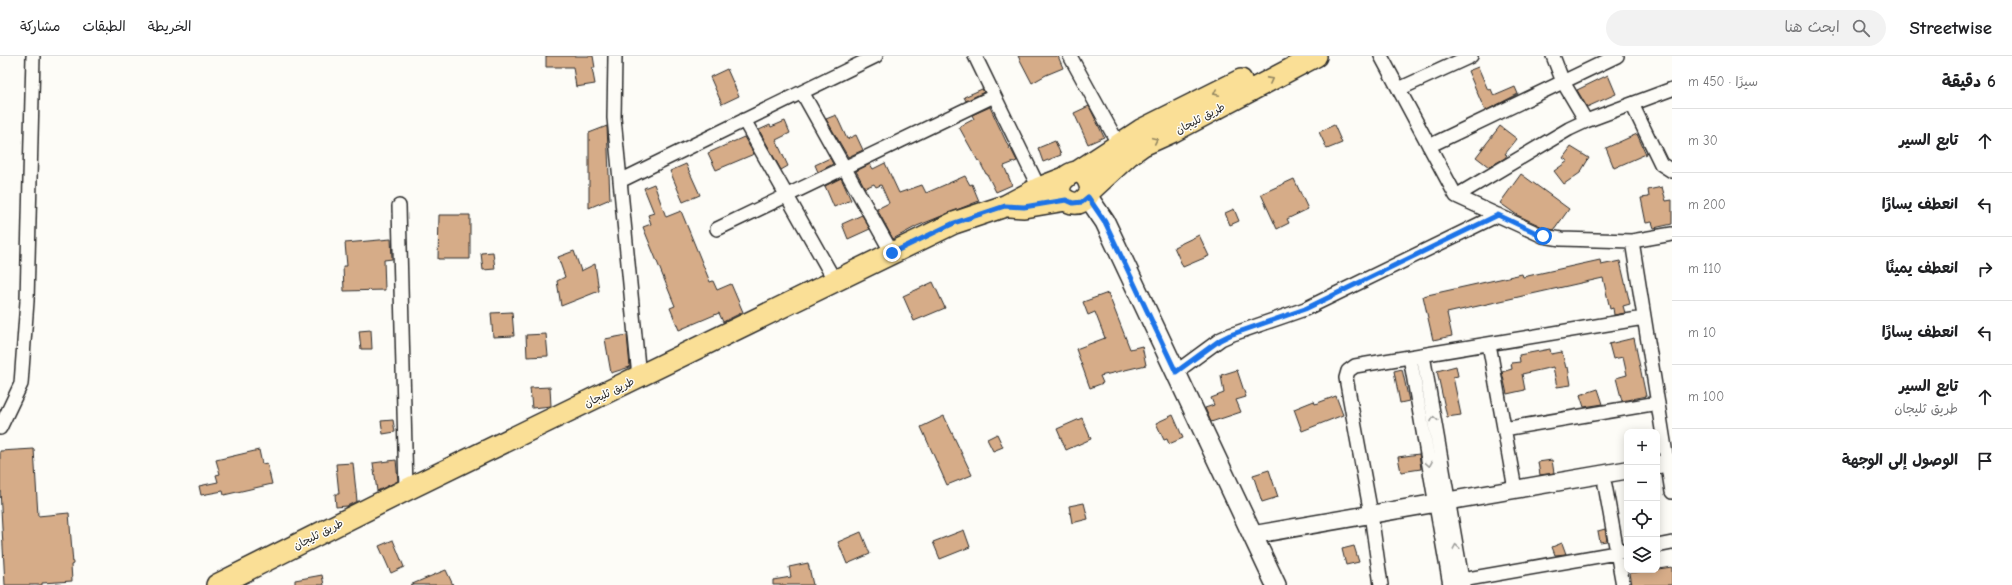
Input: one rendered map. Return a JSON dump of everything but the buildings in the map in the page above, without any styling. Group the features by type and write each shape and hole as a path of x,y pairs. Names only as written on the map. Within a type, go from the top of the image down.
{"main road":[{"name":"طريق ثليجان","path":"1090,193 1141,130 1288,56"},
{"name":"طريق ثليجان","path":"227,583 406,490 892,253 954,223 1005,206 1039,188 1070,176 1124,150 1143,145 1174,131 1316,56"},
{"path":"1090,193 1082,202 1077,203 1066,200 1061,194 1060,186 1070,176 1084,175 1090,181 1090,193 1276,585"},
{"name":"طريق ثليجان","path":"1005,206 1024,207 1066,200"}],"street":[{"path":"0,428 21,384 27,301 33,56"},
{"path":"615,56 614,118 639,377"},
{"path":"620,181 876,56"},
{"path":"975,56 1039,188"},
{"path":"1070,56 1124,150"},
{"path":"1381,56 1456,196 1543,236 1552,238 1632,241 1672,234"},
{"path":"1553,56 1563,82 1586,121"},
{"path":"1429,146 1617,56"},
{"path":"1399,89 1463,58"},
{"path":"1456,196 1586,121 1672,89"},
{"path":"802,92 892,253"},
{"path":"717,229 994,96"},
{"path":"1632,104 1661,164 1672,171"},
{"path":"744,120 835,281"},
{"path":"399,206 406,490"},
{"path":"1176,372 1220,340 1230,335 1305,309 1498,215"},
{"path":"1632,241 1658,403 1666,469 1672,492"},
{"path":"1381,585 1346,378 1348,371 1355,366 1644,318"},
{"path":"1489,344 1514,489"},
{"path":"1416,356 1443,507 1459,583 1622,552"},
{"path":"1504,429 1658,403"},
{"path":"1443,507 1514,489 1624,471"},
{"path":"1254,540 1443,507 1624,482"},
{"path":"1605,485 1622,552 1623,585"},
{"path":"1660,545 1672,543"}],"route":[{"path":"892,253 954,223 1005,206 1024,207 1066,200 1073,203 1082,202 1088,197 1098,209 1105,222 1176,372 1220,340 1230,335 1305,309 1498,215 1543,236"}]}
